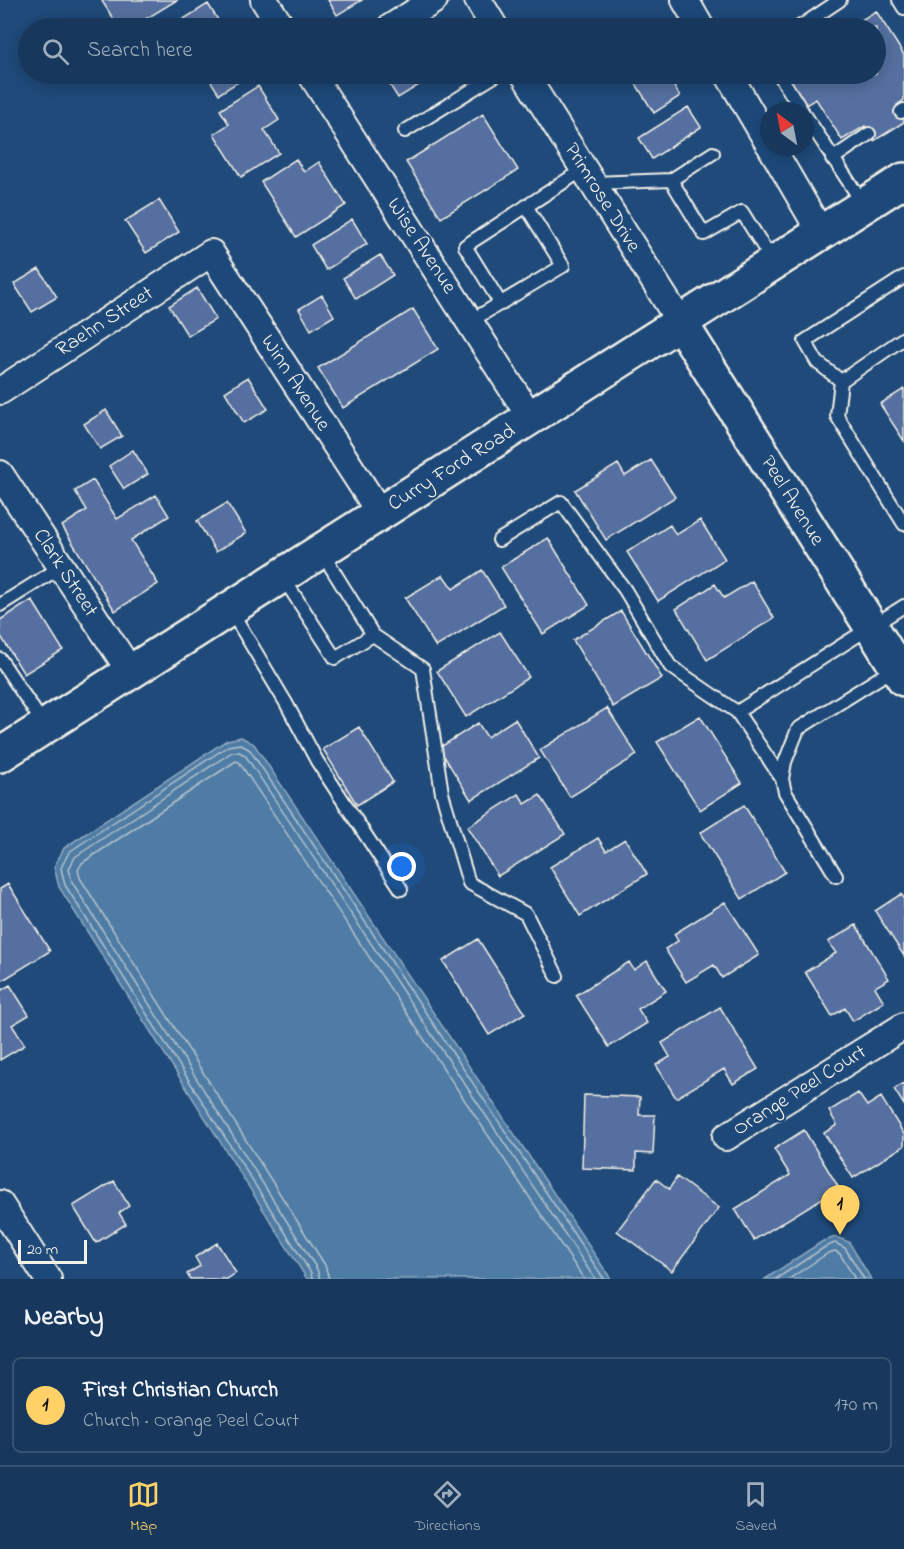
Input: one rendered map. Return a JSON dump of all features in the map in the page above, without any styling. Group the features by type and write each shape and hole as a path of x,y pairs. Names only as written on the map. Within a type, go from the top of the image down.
{"street":[{"path":"264,0 276,18"},
{"path":"406,18 434,0"},
{"path":"477,0 489,18"},
{"path":"685,0 696,18"},
{"name":"Wise Avenue","path":"320,84 531,418"},
{"name":"Primrose Drive","path":"530,84 680,322"},
{"path":"734,84 760,129"},
{"path":"776,156 821,233"},
{"name":"Curry Ford Road","path":"0,755 904,180"},
{"name":"Raehn Street","path":"0,391 211,254"},
{"name":"Winn Avenue","path":"211,254 380,513"},
{"name":"Peel Avenue","path":"680,322 900,673"},
{"name":"Clark Street","path":"0,474 130,671"},
{"name":"Orange Peel Court","path":"726,1137 904,1026"},
{"path":"0,1204 48,1279"}],"lane":[{"path":"813,18 840,0"},
{"path":"899,0 904,8"},
{"path":"405,131 482,84"},
{"path":"785,84 796,102"},
{"path":"814,130 864,205"},
{"path":"832,159 869,134"},
{"path":"501,304 465,246 526,206 588,176 671,180 713,153"},
{"path":"671,180 704,234 742,212 774,263"},
{"path":"469,322 563,266 526,206"},
{"path":"841,381 817,362 805,341 904,277"},
{"path":"904,338 841,381 837,416 904,524"},
{"path":"499,540 561,502 625,590 670,666 737,712 782,778 785,792 836,876"},
{"path":"321,550 373,635 423,669 442,793 469,883 526,914 557,976"},
{"path":"0,605 61,567"},
{"path":"282,575 335,658 373,635"},
{"path":"737,712 904,606"},
{"path":"229,608 286,703 317,761 401,889"},
{"path":"0,658 44,726"},
{"path":"782,778 785,762 798,729 900,673"}],"water":[{"path":"241,737 254,744 611,1279 307,1279 59,887 54,867 64,848 227,740"},
{"path":"836,1237 849,1242 871,1279 765,1279 823,1241"}],"building":[{"path":"177,0 147,18 113,18 102,1"},
{"path":"328,0 362,0 337,15"},
{"path":"208,4 217,18 185,18"},
{"path":"876,11 880,18 864,18"},
{"path":"886,27 904,55 904,100 897,105 904,117 904,122 874,141 865,126 842,140 816,99 811,102 799,102 787,84 886,84"},
{"path":"212,84 235,84 219,94"},
{"path":"389,84 421,84 398,98"},
{"path":"636,84 672,84 680,96 654,113"},
{"path":"258,86 279,120 264,130 279,153 241,177 214,134 229,124 220,110"},
{"path":"688,107 701,127 652,159 639,138"},
{"path":"483,114 518,170 441,218 406,162"},
{"path":"296,159 304,172 319,162 346,205 296,237 261,182"},
{"path":"159,200 179,232 146,253 125,221"},
{"path":"352,219 367,244 326,270 311,245"},
{"path":"380,255 393,275 356,299 343,278"},
{"path":"39,269 57,297 32,312 14,284"},
{"path":"197,288 216,319 188,336 169,306"},
{"path":"322,295 334,316 311,330 299,309"},
{"path":"413,309 438,349 343,408 318,368"},
{"path":"248,377 268,409 244,423 225,392"},
{"path":"904,389 904,441 880,404"},
{"path":"106,410 122,436 100,449 84,424"},
{"path":"133,450 148,474 124,489 109,466"},
{"path":"651,460 675,497 606,540 575,490 618,464 625,476"},
{"path":"93,480 117,519 156,495 169,516 131,540 158,584 115,611 62,526 87,510 75,491"},
{"path":"227,503 246,533 216,552 197,521"},
{"path":"700,520 725,559 658,601 627,552 670,525 676,535"},
{"path":"548,538 589,605 543,634 501,567"},
{"path":"482,570 504,605 436,647 405,598 443,575 453,589"},
{"path":"752,581 774,618 707,660 676,609 715,584 724,598"},
{"path":"32,600 63,650 24,674 0,635 0,620"},
{"path":"621,611 662,678 613,707 573,640"},
{"path":"500,632 529,677 466,717 437,671"},
{"path":"607,708 637,755 570,797 540,750"},
{"path":"700,716 742,783 700,810 657,742"},
{"path":"515,719 539,758 471,800 439,748 478,723 487,737"},
{"path":"359,727 393,782 357,805 323,749"},
{"path":"519,794 525,804 540,795 565,834 498,876 467,827"},
{"path":"744,805 785,872 742,899 700,833"},
{"path":"598,838 606,851 625,839 647,874 580,916 550,867"},
{"path":"8,884 50,951 0,982 0,889"},
{"path":"901,894 904,898 904,956 875,911"},
{"path":"725,902 759,955 722,978 714,965 686,982 665,949 678,941 674,934"},
{"path":"856,925 889,979 875,987 884,1002 853,1021 845,1008 832,1016 805,972 836,953 828,942"},
{"path":"478,939 525,1013 489,1035 443,961"},
{"path":"647,961 666,991 638,1009 647,1023 609,1047 576,995 629,962 634,970"},
{"path":"10,985 29,1015 12,1025 25,1045 0,1060 0,991"},
{"path":"720,1007 758,1069 733,1084 724,1069 676,1098 656,1065 670,1057 662,1043"},
{"path":"904,1083 904,1105 894,1089"},
{"path":"858,1093 867,1106 881,1097 904,1134 904,1146 853,1178 824,1133 837,1125 829,1111"},
{"path":"584,1095 640,1097 639,1115 655,1115 653,1154 636,1153 636,1170 582,1168"},
{"path":"804,1130 839,1188 754,1240 735,1209 790,1175 774,1149"},
{"path":"677,1177 719,1208 672,1271 617,1231 656,1179 669,1189"},
{"path":"114,1181 129,1206 119,1213 126,1224 96,1243 73,1206"},
{"path":"217,1243 236,1273 227,1279 190,1279 187,1274 200,1266 195,1257"}],"place":[{"name":"First Christian Church","path":"840,1235"}]}
